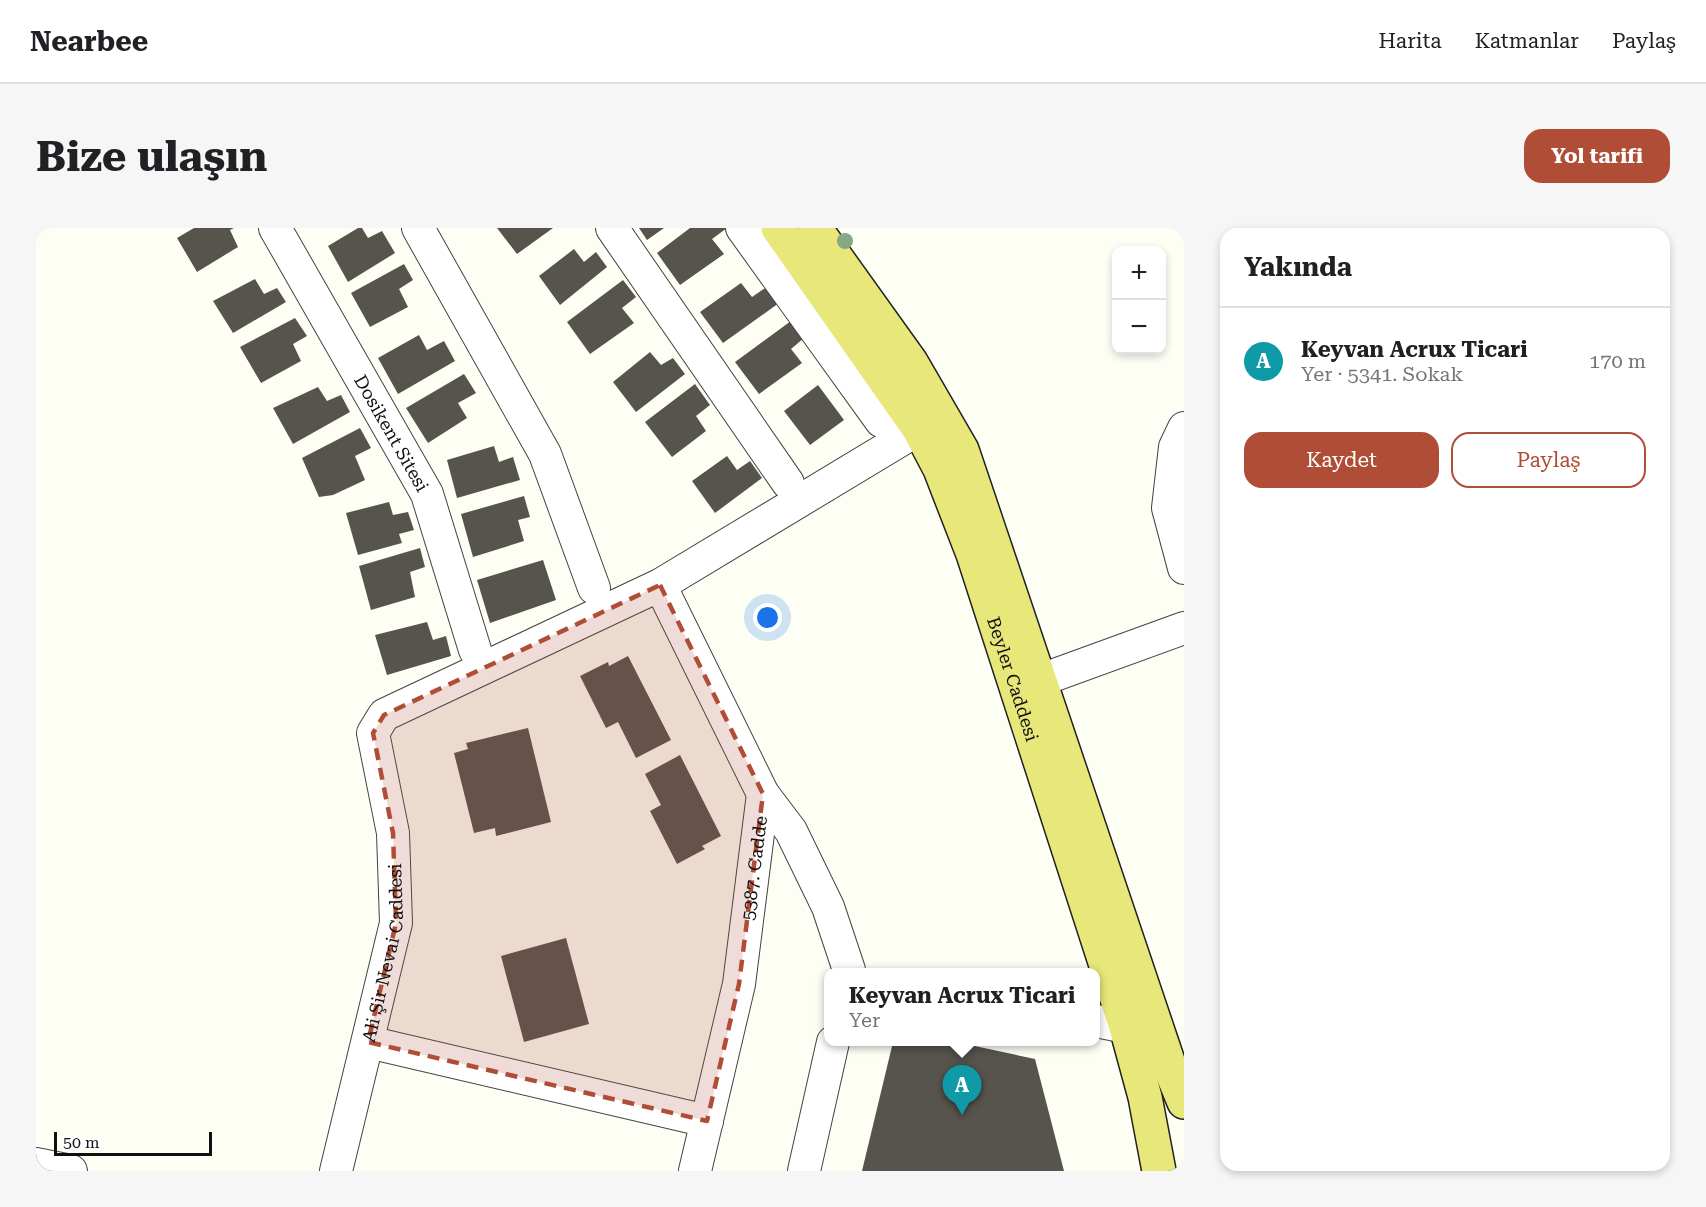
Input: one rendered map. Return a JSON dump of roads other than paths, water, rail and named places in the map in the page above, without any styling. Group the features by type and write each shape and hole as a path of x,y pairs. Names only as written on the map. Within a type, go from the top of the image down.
{"main road":[{"name":"Beyler Caddesi","path":"778,228 919,429 940,469 973,554 1095,968"},
{"name":"Beyler Caddesi","path":"815,228 911,362 962,450 1180,1087"},
{"name":"Beyler Caddesi","path":"1100,987 1111,1024 1145,1097 1159,1171"}],"street":[{"name":"Dosikent Sitesi","path":"275,228 426,494 475,650"},
{"path":"418,228 545,454 594,588"},
{"path":"612,228 789,483"},
{"path":"742,228 881,420"},
{"path":"1184,428 1175,447 1168,508 1184,568"},
{"path":"660,585 919,429"},
{"name":"Ali Şir Nevai Caddesi","path":"336,1171 396,923 393,833 373,733 384,716 660,585"},
{"name":"5387. Cadde","path":"660,585 763,794 739,984 695,1171"},
{"path":"1041,680 1184,628"},
{"path":"763,794 796,840 828,907 851,968"},
{"path":"368,1042 707,1121"},
{"path":"804,1171 832,1046"},
{"path":"36,1164 71,1171"}],"place":[{"name":"Keyvan Acrux Ticari","path":"962,1115"}]}
